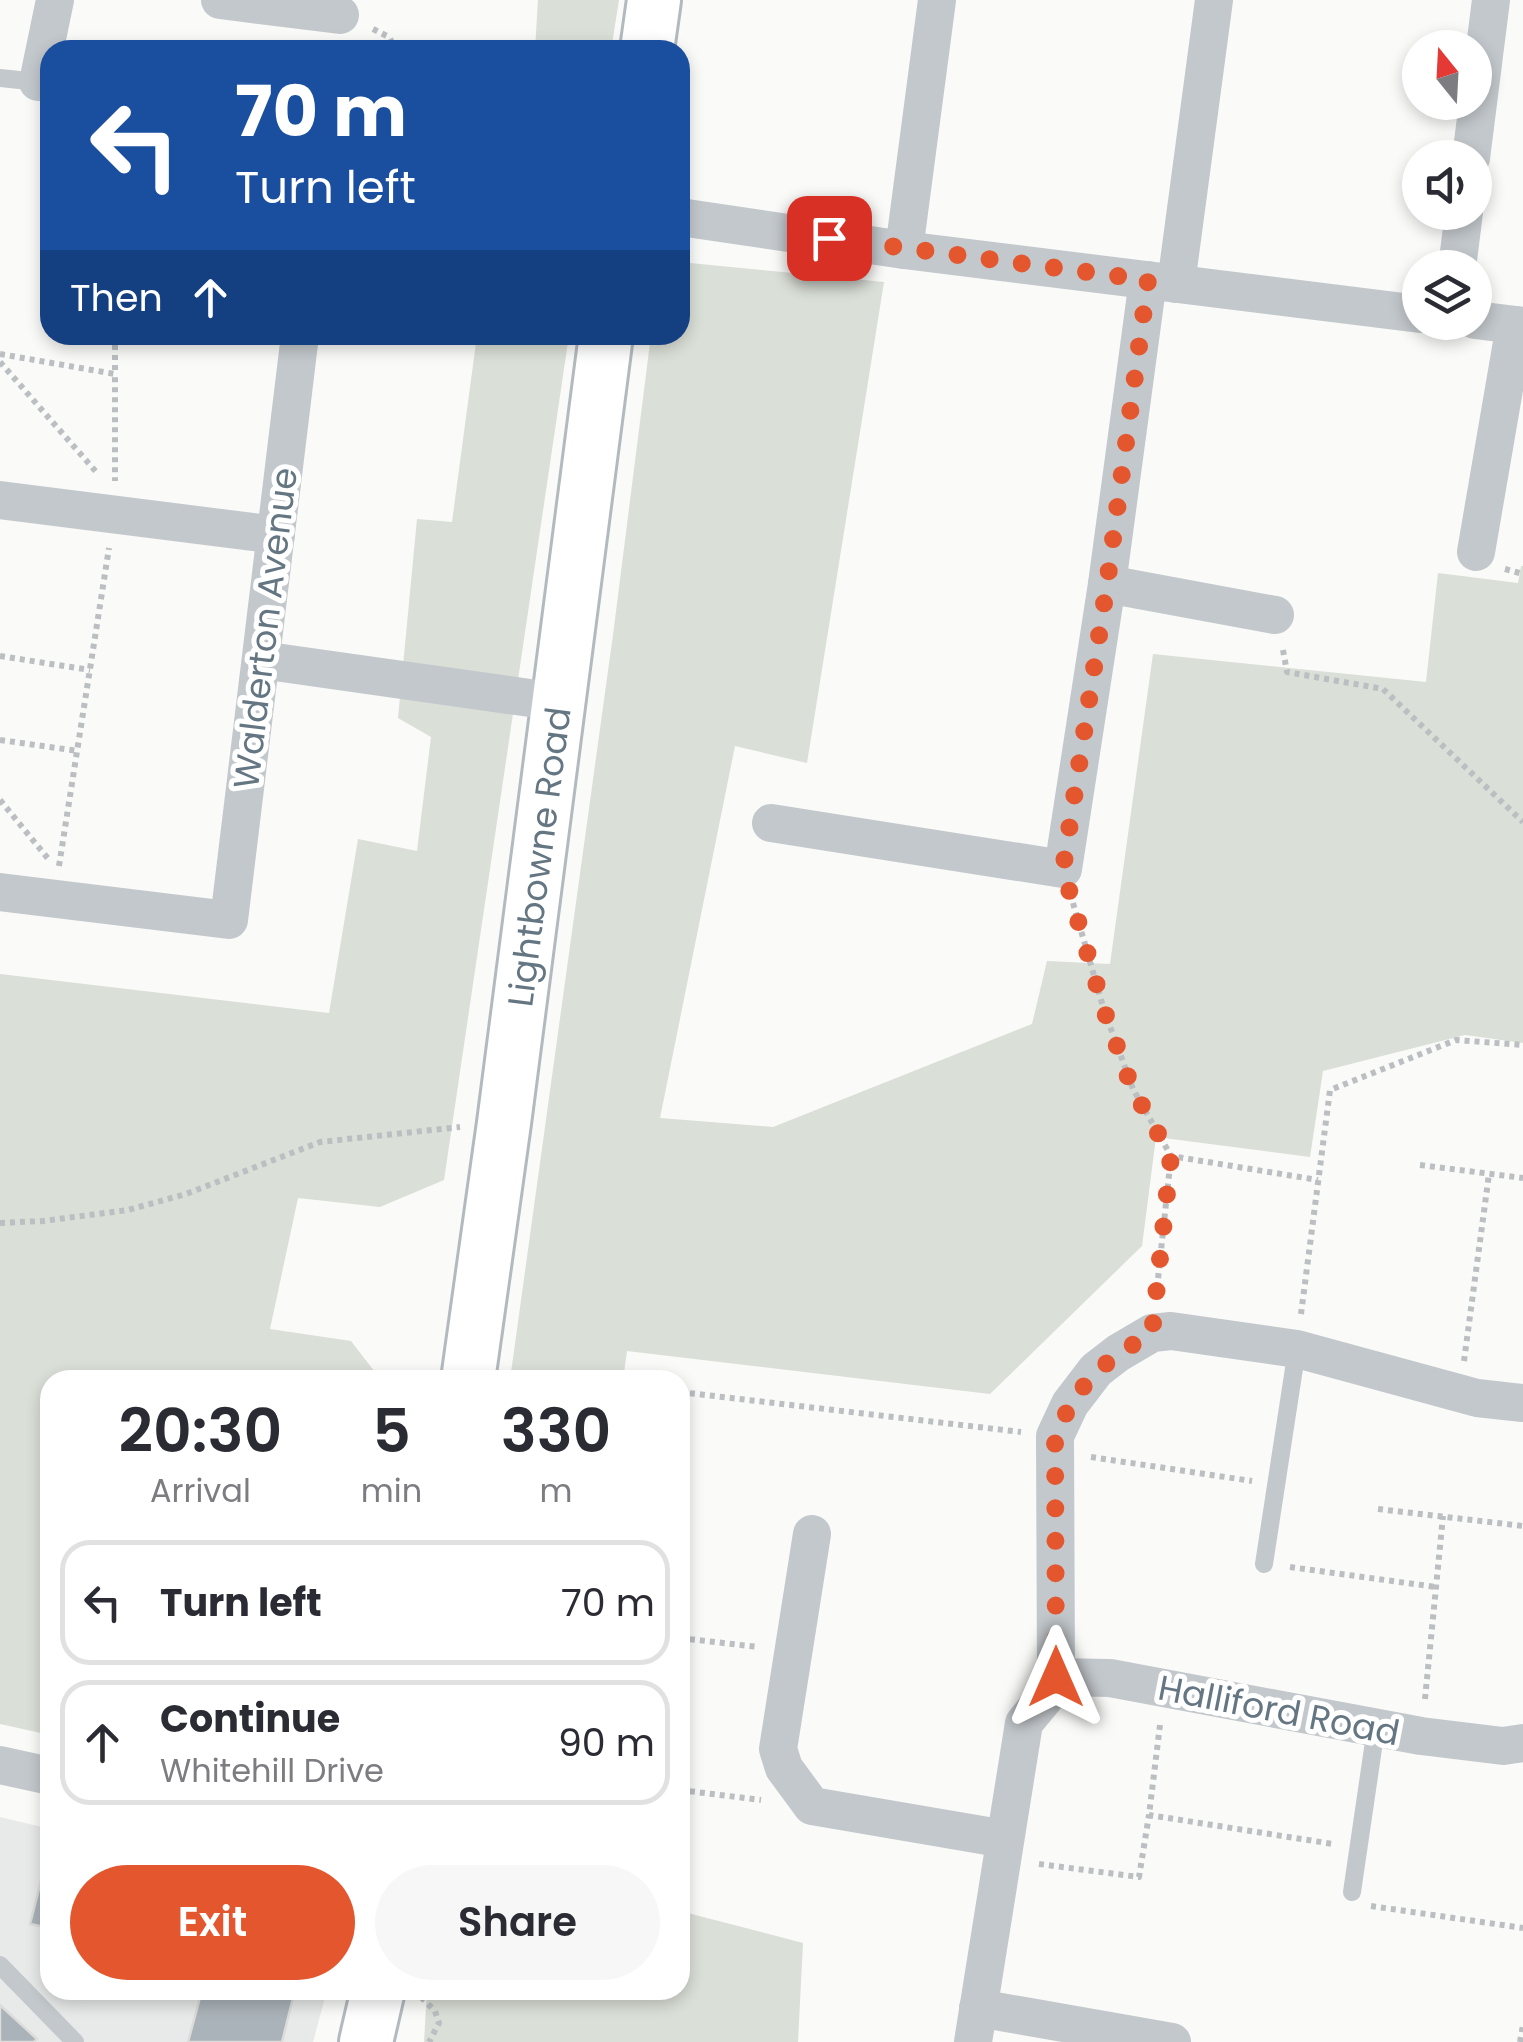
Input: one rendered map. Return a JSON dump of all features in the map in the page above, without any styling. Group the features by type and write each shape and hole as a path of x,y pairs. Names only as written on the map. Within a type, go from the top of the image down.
{"main road":[{"path":"648,40 654,0"},
{"name":"Lightbowne Road","path":"469,1370 605,345"},
{"path":"366,2042 394,2000"}],"street":[{"path":"47,40 55,0"},
{"path":"220,0 340,15"},
{"path":"904,250 937,0"},
{"path":"771,822 1063,869 1107,584 1214,0"},
{"path":"1473,140 1491,0"},
{"path":"38,82 40,72"},
{"path":"690,218 904,250 1402,312"},
{"path":"1476,552 1519,326 1492,322"},
{"name":"Walderton Avenue","path":"0,892 230,920 299,345"},
{"path":"0,500 276,535"},
{"path":"1107,584 1275,614"},
{"path":"261,660 558,702"},
{"path":"1172,2042 975,2025 1024,1723 1057,1683 1055,1444 1070,1404 1096,1370 1118,1353 1152,1333 1171,1331 1297,1349 1477,1398 1523,1403"},
{"path":"812,1534 778,1749 784,1768 812,1806 1004,1848"},
{"name":"Halliford Road","path":"1056,1677 1110,1678 1421,1736 1503,1746 1523,1743"},
{"path":"0,1766 40,1774"}],"lane":[{"path":"0,78 38,82"},
{"path":"1264,1564 1297,1349"},
{"path":"1352,1892 1376,1728"},
{"path":"0,1965 75,2042"}],"path":[{"path":"0,362 114,494 115,345"},
{"path":"0,354 115,374"},
{"path":"0,800 59,871 114,515"},
{"path":"1275,614 1287,672 1384,690 1523,822"},
{"path":"0,656 90,670"},
{"path":"0,740 78,751"},
{"path":"1063,869 1104,1010 1132,1088 1171,1156 1152,1333"},
{"path":"1297,1349 1330,1090 1456,1040 1523,1045"},
{"path":"0,1223 128,1210 186,1194 320,1142 504,1123"},
{"path":"1171,1156 1318,1180"},
{"path":"1420,1165 1523,1178"},
{"path":"1463,1371 1489,1174"},
{"path":"690,1393 1055,1444 1276,1484"},
{"path":"1378,1509 1523,1526"},
{"path":"1421,1736 1443,1516"},
{"path":"1264,1564 1436,1587"},
{"path":"690,1639 794,1651"},
{"path":"1004,1848 1138,1878 1165,1688"},
{"path":"690,1791 812,1806"},
{"path":"1148,1815 1359,1848"},
{"path":"1352,1892 1350,1903 1523,1928"},
{"path":"414,2000 434,2011 438,2024 429,2042"},
{"path":"1520,2042 1523,2025"}],"shaded area":[{"path":"538,0 619,0 613,40 536,40"},
{"path":"690,263 884,282 807,763 735,746 660,1118 773,1127 1032,1024 1047,961 1110,964 1153,654 1426,682 1438,573 1518,583 1523,566 1523,1043 1465,1035 1323,1071 1310,1157 1156,1137 1142,1246 990,1394 627,1351 624,1370 511,1370 650,345 690,345"},
{"path":"476,345 568,345 444,1180 380,1207 298,1198 270,1329 351,1341 373,1370 40,1370 40,1733 0,1724 0,974 329,1013 358,839 417,851 431,737 398,718 417,519 452,522"},
{"path":"0,1817 40,1827 40,2000 324,2000 313,2042 0,2042"},
{"path":"690,1914 803,1943 798,2042 424,2042 426,2000 690,2000"}],"building":[{"path":"40,1885 40,1926 30,1924"},
{"path":"199,2000 292,2000 282,2042 188,2042"},
{"path":"0,2005 37,2039 34,2042 0,2042"}],"route":[{"path":"829,238 1148,280 1063,869 1104,1010 1132,1088 1171,1156 1152,1333 1096,1370 1070,1404 1055,1436 1056,1677"}]}
